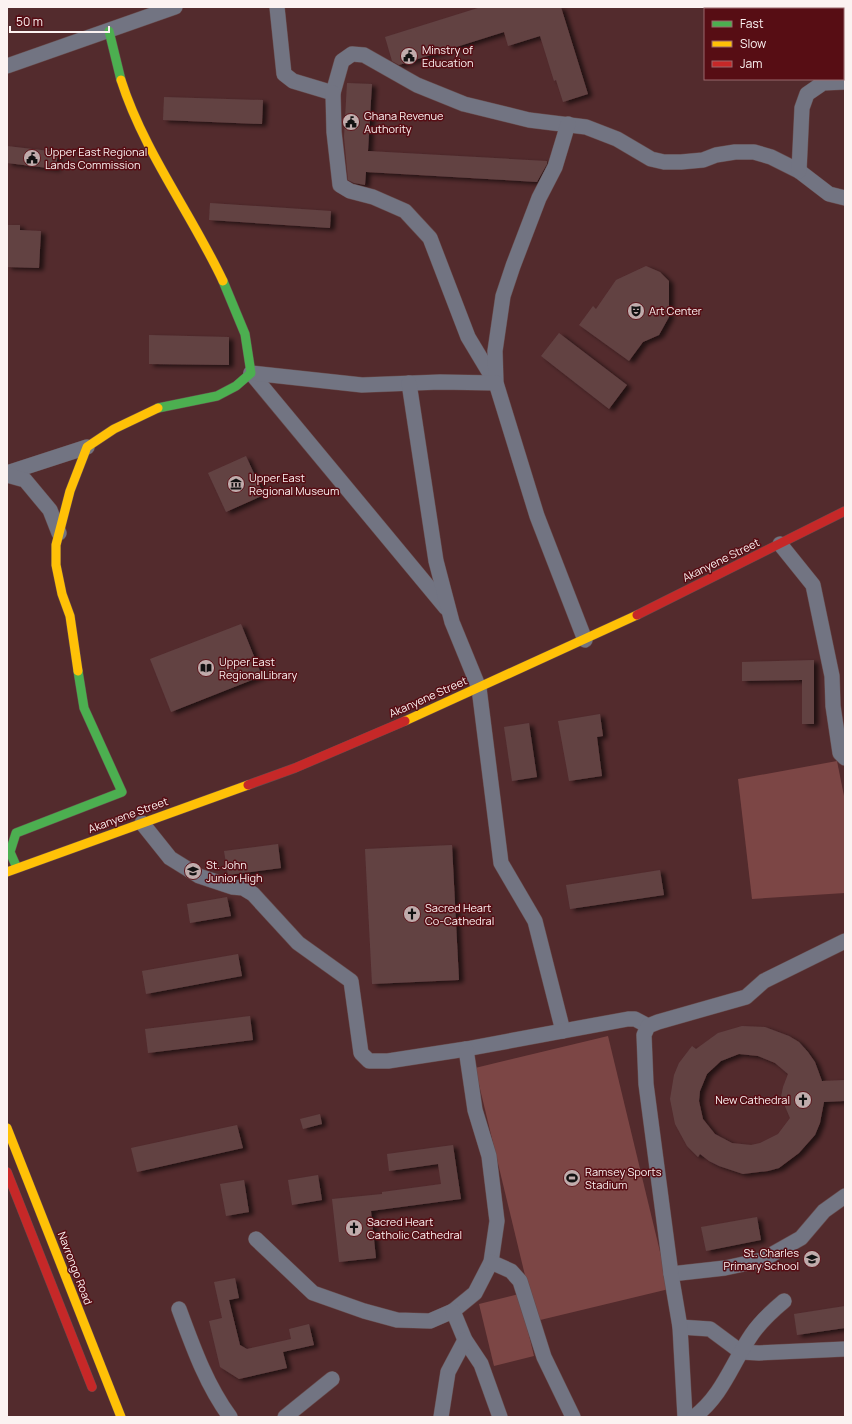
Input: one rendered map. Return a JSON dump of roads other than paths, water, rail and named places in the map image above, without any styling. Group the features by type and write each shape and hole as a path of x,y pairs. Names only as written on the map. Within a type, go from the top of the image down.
{"main road":[{"path":"16,868 10,852 16,833 122,792 84,708 70,616 62,594 56,565 56,544 79,464 87,447 114,429 155,409 217,396 236,386 251,373 251,354 234,305 207,250 138,126 119,77 109,31"},
{"name":"Akanyene Street","path":"7,872 295,768 585,640 845,511"},
{"name":"Navrongo Road","path":"7,1128 121,1417"},
{"path":"7,1172 96,1395"}],"street":[{"path":"7,66 175,7"},
{"path":"277,7 284,74 293,81 333,93"},
{"path":"585,640 538,516 496,383 468,337 430,238 405,211 374,198 350,191 340,185 334,132 333,93 342,61 352,54 364,55 417,85 464,104 529,120 568,124 601,131 651,159 664,162 703,160 716,155 735,152 754,152 771,157 799,171 829,194 845,198"},
{"path":"799,171 802,108 807,94 823,83 845,82"},
{"path":"496,383 495,351 503,296 539,198 555,167 568,124"},
{"path":"251,373 362,384 496,383"},
{"path":"251,373 450,613"},
{"path":"409,383 436,561 450,613 479,688 501,863 535,921 563,1031"},
{"path":"7,474 87,447"},
{"path":"7,474 24,480 50,510 59,533"},
{"path":"780,544 813,585 832,676 833,706 840,753 845,758"},
{"path":"142,823 170,858 199,876 232,887 243,888 252,894 298,943 342,972 352,981 360,1053 369,1061 388,1061 466,1049 628,1019 635,1019 648,1026"},
{"path":"685,1417 680,1327 671,1274 646,1084 644,1035 648,1026 658,1022 746,997 764,981 845,941"},
{"path":"256,1239 313,1293 364,1312 397,1320 430,1321 453,1312 475,1293 491,1262 497,1221 489,1156 475,1110 466,1049"},
{"path":"671,1274 725,1268 762,1260 801,1238 824,1210 845,1196"},
{"path":"491,1262 511,1271 520,1281 544,1357 572,1417"},
{"path":"694,1417 706,1408 721,1389 740,1352 766,1316 784,1301"},
{"path":"179,1309 206,1377 217,1398 230,1417"},
{"path":"453,1312 465,1340 481,1364 500,1417"},
{"path":"680,1327 710,1329 740,1352 759,1353 845,1348"},
{"path":"441,1417 448,1372 465,1340"},
{"path":"285,1417 332,1379"}],"place":[{"name":"Minstry of Education","path":"409,56"},
{"name":"Ghana Revenue Authority","path":"351,122"},
{"name":"Upper East Regional Lands Commission","path":"32,158"},
{"name":"Art Center","path":"636,311"},
{"name":"Upper East Regional Museum","path":"236,484"},
{"name":"Upper East RegionalLibrary","path":"206,668"},
{"name":"St. John Junior High","path":"193,871"},
{"name":"Sacred Heart Co-Cathedral","path":"412,914"},
{"name":"New Cathedral","path":"803,1100"},
{"name":"Ramsey Sports Stadium","path":"572,1178"},
{"name":"Sacred Heart Catholic Cathedral","path":"354,1228"},
{"name":"St. Charles Primary School","path":"812,1259"}]}
